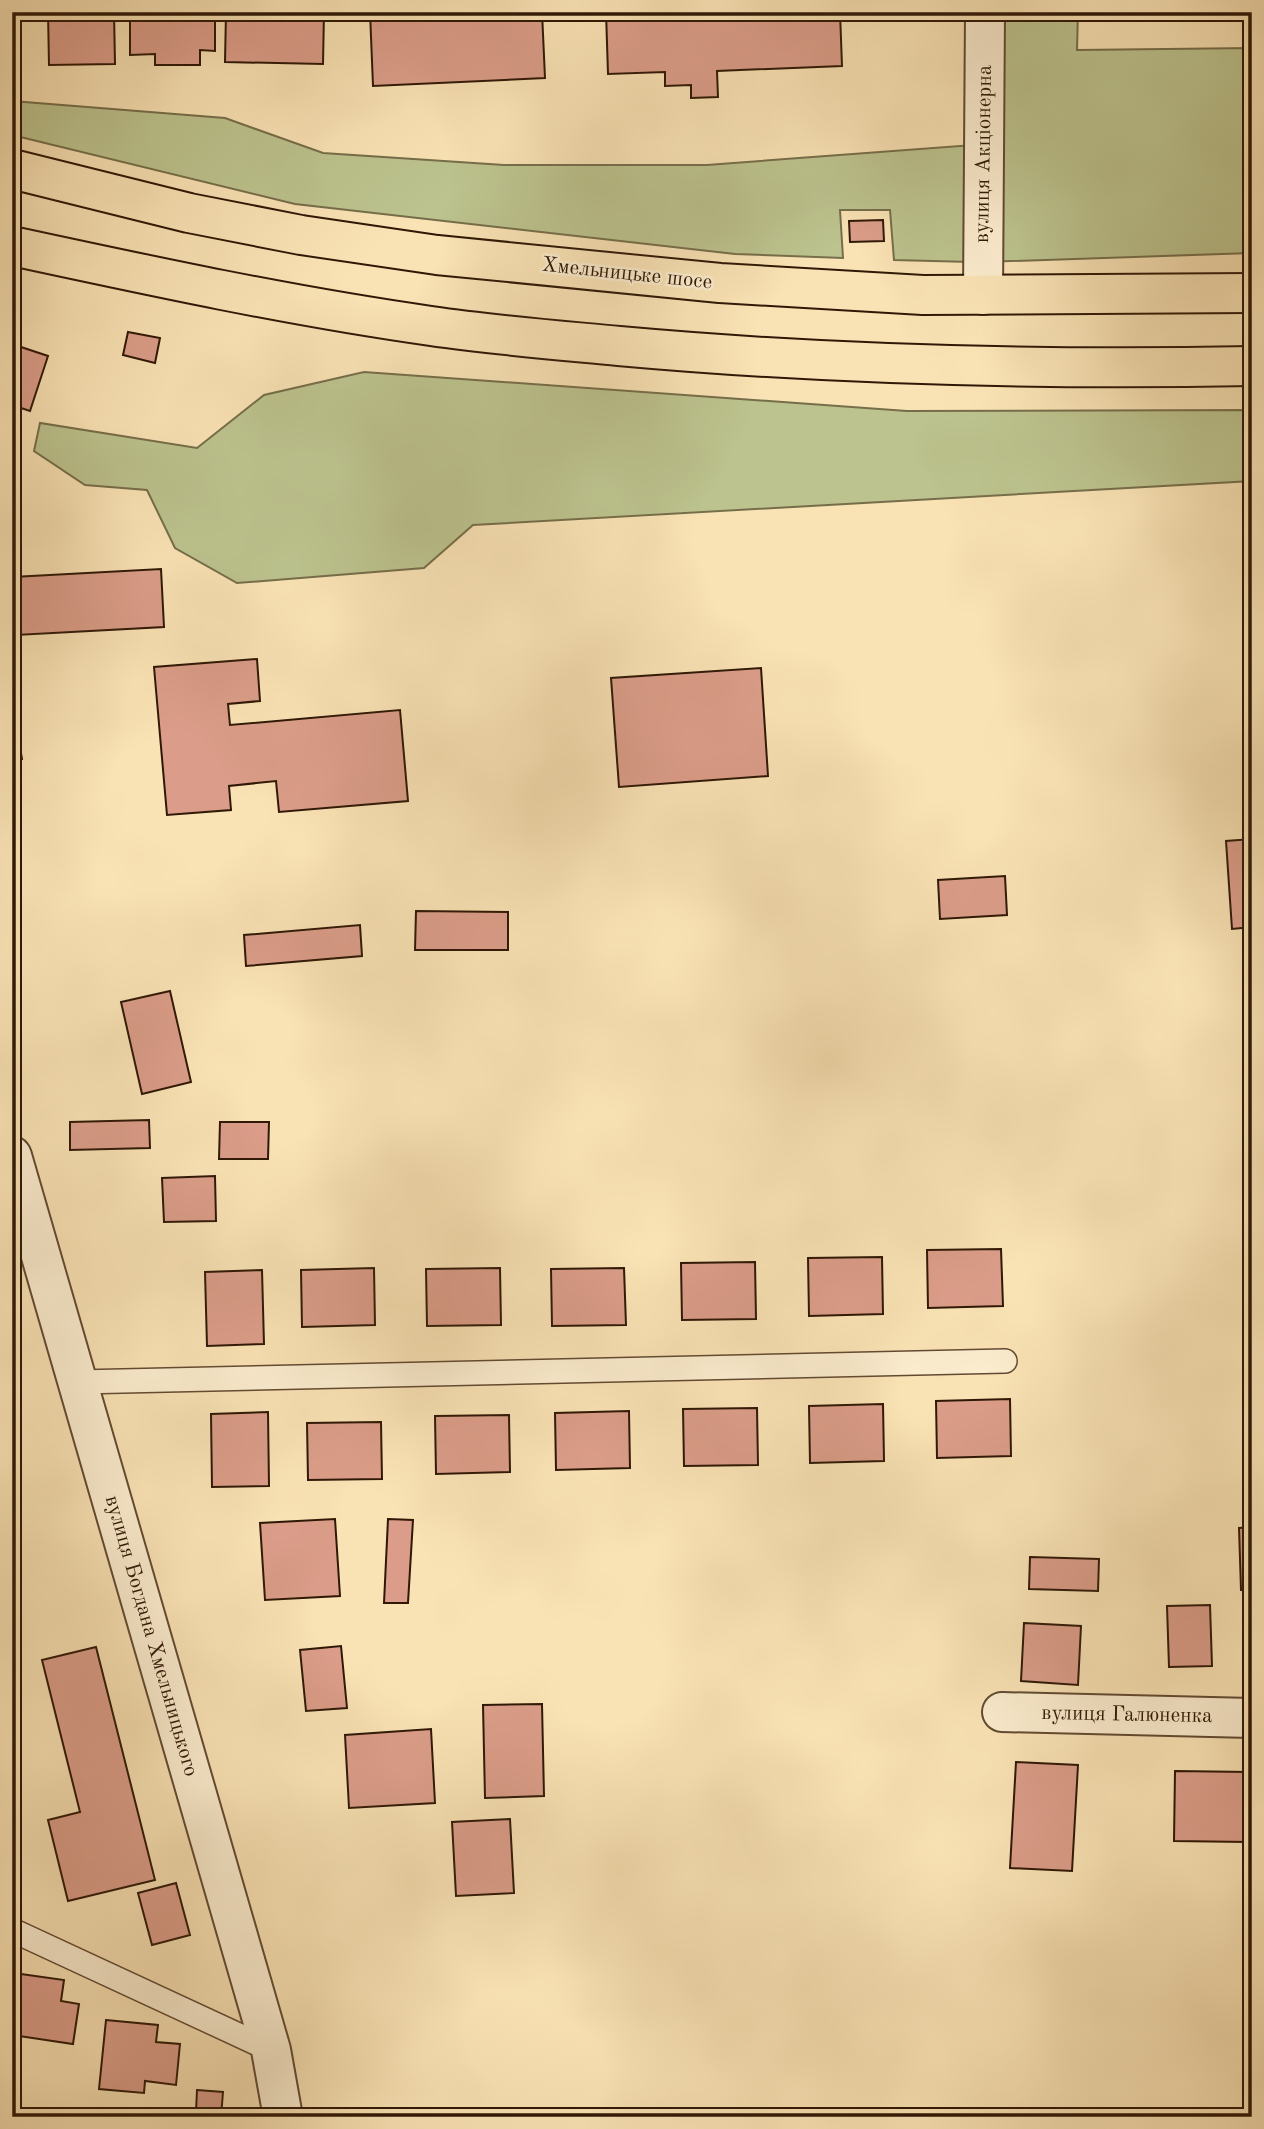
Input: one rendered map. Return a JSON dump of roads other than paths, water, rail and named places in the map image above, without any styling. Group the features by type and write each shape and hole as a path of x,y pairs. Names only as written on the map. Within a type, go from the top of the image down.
{"highway":[{"name":"Хмельницьке шосе","path":"12,169 189,213 301,235 437,255 720,283 910,294 1252,293"},
{"path":"12,246 285,302 433,326 568,341 715,355 920,366 1252,366"}],"street":[{"name":"вулиця Акціонерна","path":"983,295 985,12"},
{"name":"вулиця Богдана Хмельницького","path":"12,1156 271,2050 283,2117"},
{"name":"вулиця Галюненка","path":"1002,1712 1252,1718"}],"lane":[{"path":"78,1382 1005,1361"},
{"path":"12,1930 271,2050"}]}
